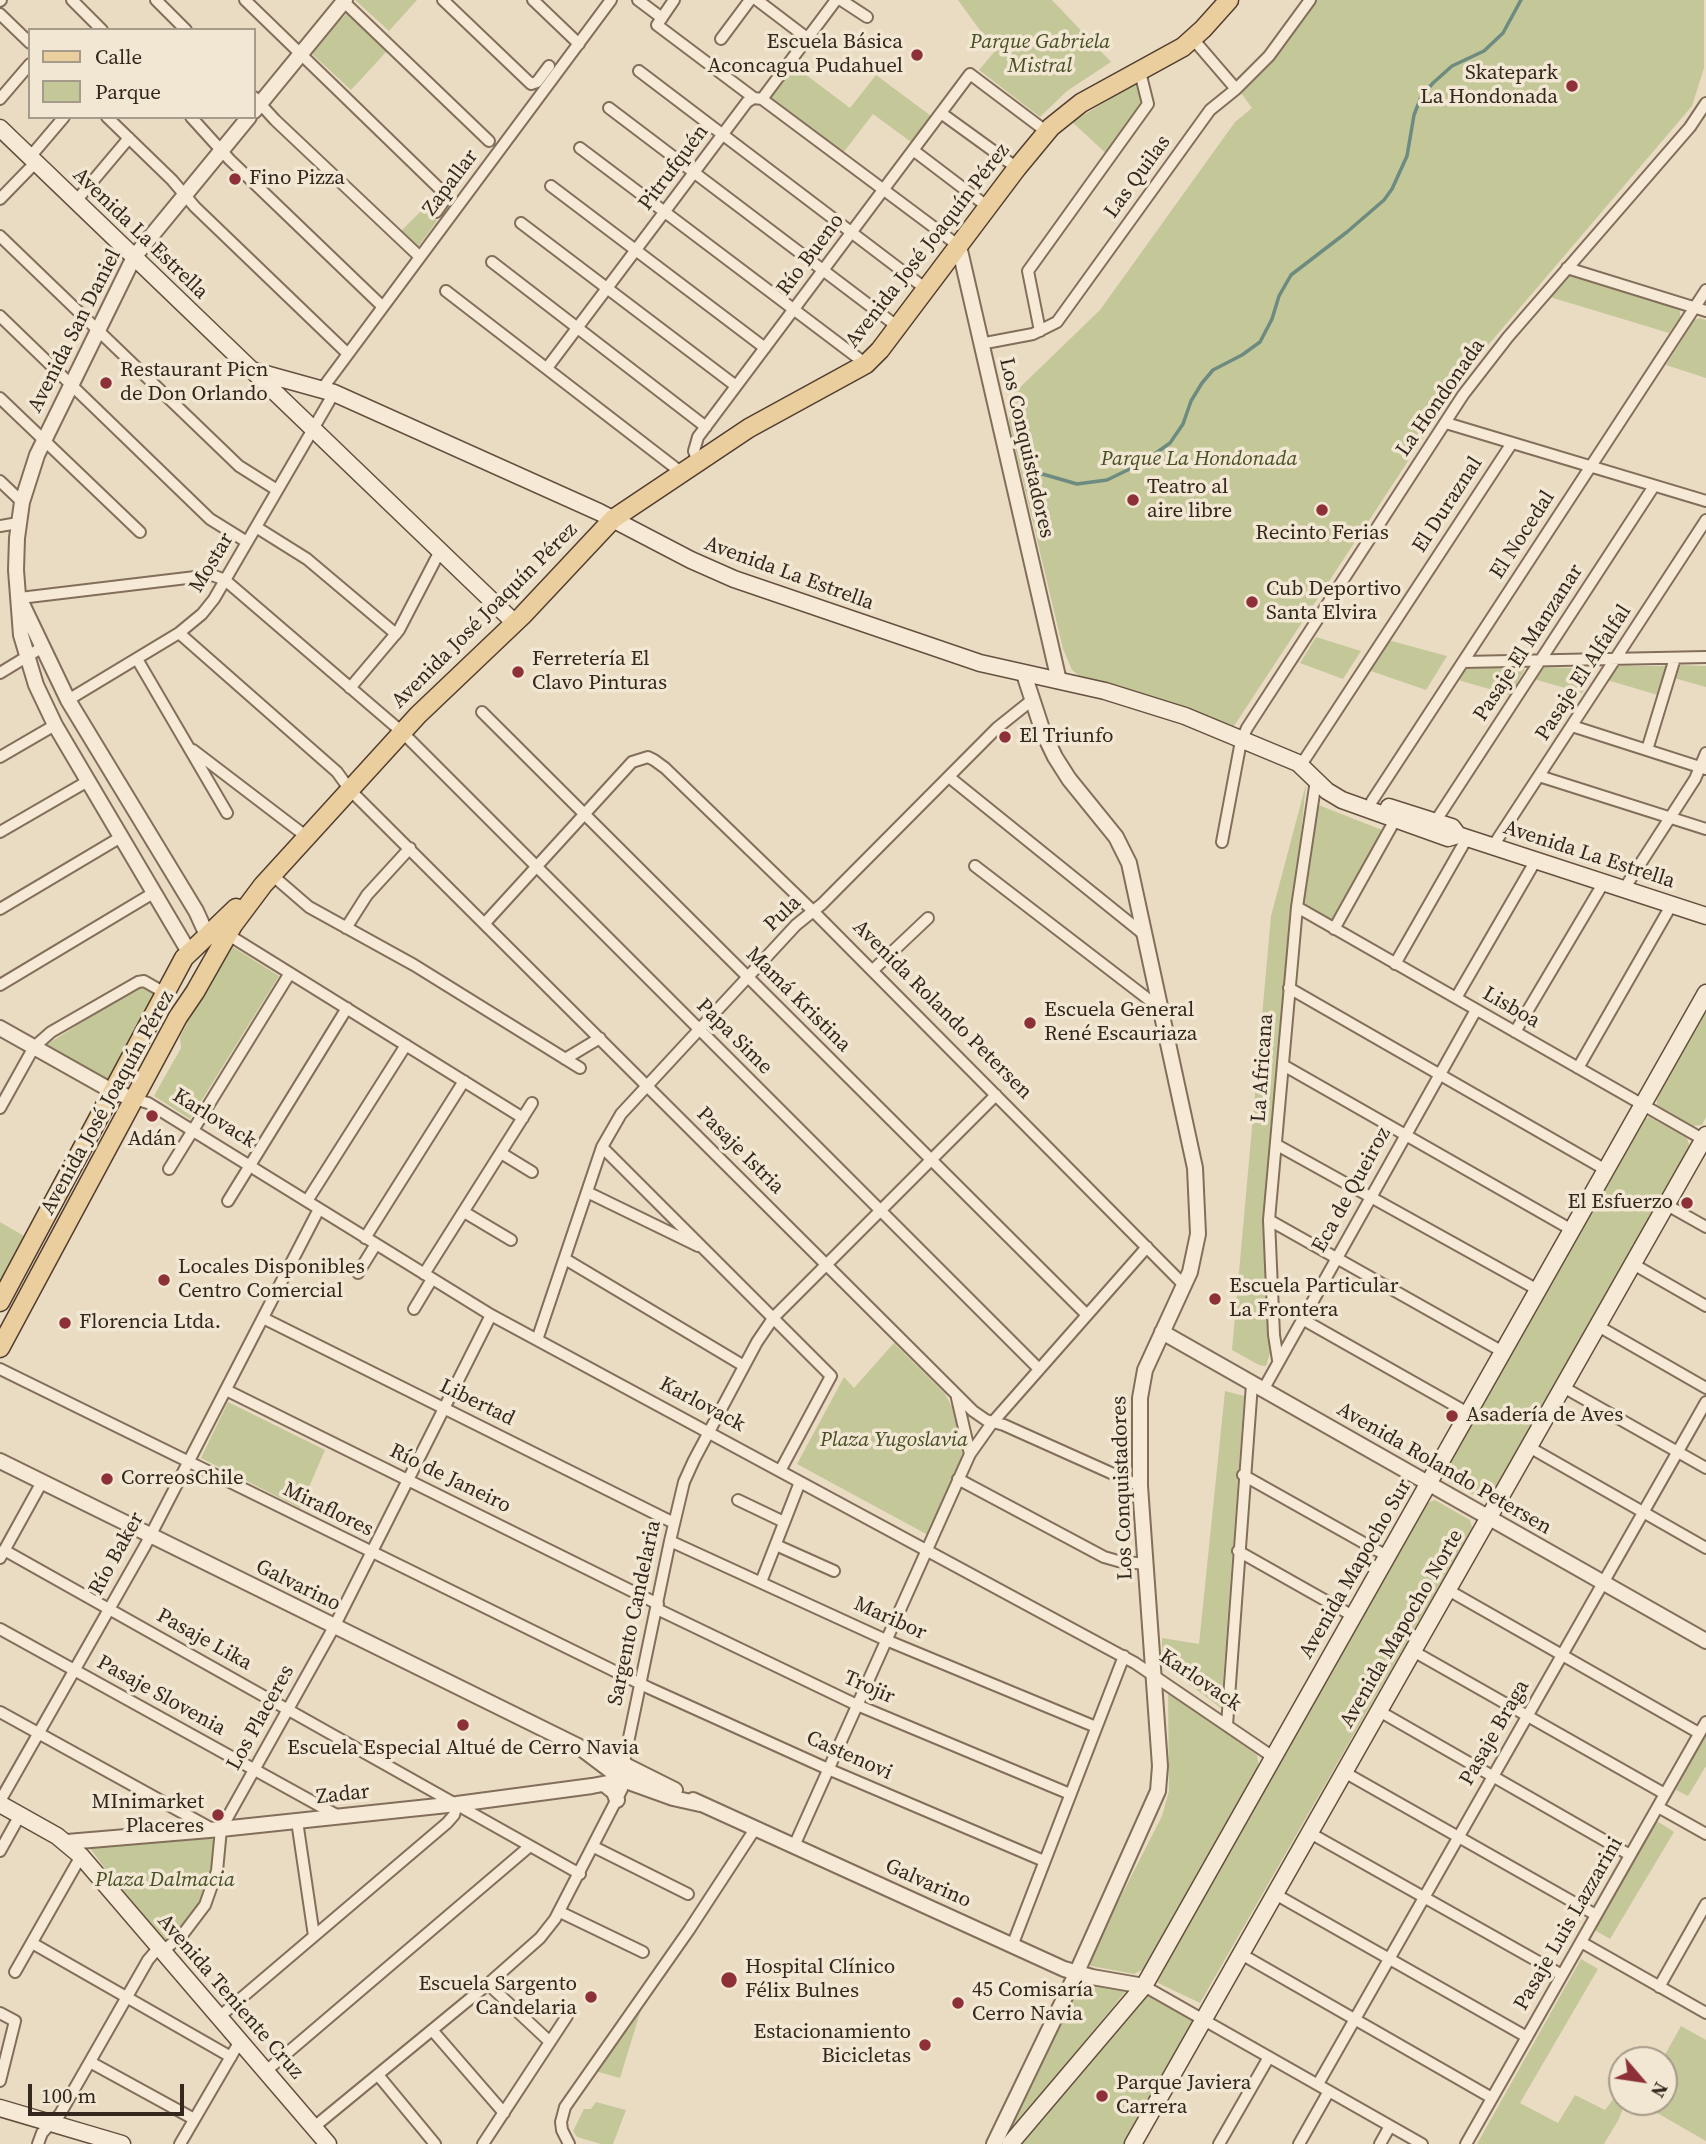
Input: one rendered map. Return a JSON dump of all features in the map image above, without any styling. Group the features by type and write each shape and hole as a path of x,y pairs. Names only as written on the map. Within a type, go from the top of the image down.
{"main road":[{"name":"Avenida José Joaquín Pérez","path":"0,1348 180,1013 195,992 227,934 268,880 402,732 435,697 515,623 613,519 764,419 866,365 1047,132 1073,108 1173,54 1193,39 1222,3"},
{"name":"Avenida La Estrella","path":"0,128 515,623"},
{"name":"Avenida La Estrella","path":"251,370 328,391 613,519 734,579 980,663 1105,691 1172,712 1301,765 1327,790 1342,800 1448,838 1463,836"},
{"name":"Avenida La Estrella","path":"1319,782 1452,827 1463,836 1706,916"},
{"name":"Avenida José Joaquín Pérez","path":"0,1302 189,953 268,880"},
{"path":"180,1013 186,994 204,960 207,935"},
{"name":"Avenida Mapocho Sur","path":"1010,2144 1144,1986 1706,993"},
{"name":"Avenida Mapocho Norte","path":"1133,2144 1705,1139"},
{"path":"23,1259 43,1270"},
{"name":"Avenida Teniente Cruz","path":"0,1803 67,1842 81,1856 328,2144"},
{"path":"0,2108 121,2144"}],"street":[{"path":"72,0 100,28"},
{"path":"156,0 184,28"},
{"path":"245,0 446,194 436,212"},
{"path":"443,0 531,83 537,82 549,66"},
{"path":"533,0 579,44"},
{"name":"Zapallar","path":"328,391 348,355 611,0"},
{"path":"638,0 659,21 758,99 959,246"},
{"path":"659,21 674,0"},
{"path":"721,39 750,0"},
{"path":"757,0 807,38"},
{"name":"Pitrufquén","path":"547,368 747,102 758,99 835,0"},
{"path":"841,0 867,17"},
{"name":"Las Quilas","path":"980,344 1040,331 1052,326 1062,317 1210,110 1269,56 1310,0"},
{"path":"420,257 256,104 301,54 339,3 489,141"},
{"path":"0,14 28,41"},
{"path":"1193,39 1236,89"},
{"path":"0,99 28,66"},
{"path":"639,71 926,289"},
{"path":"1040,331 1028,271 1148,104 1140,72"},
{"name":"Río Bueno","path":"698,462 695,445 706,427 970,74 1047,132"},
{"name":"La Hondonada","path":"1222,842 1241,741 1247,728 1446,422 1490,358 1690,127 1706,103"},
{"path":"609,108 898,327"},
{"path":"941,113 1017,168"},
{"path":"0,199 63,119"},
{"path":"109,119 348,355"},
{"path":"193,119 383,307"},
{"name":"Avenida San Daniel","path":"189,953 55,725 40,694 26,657 20,628 16,570 18,523 22,502 43,439 134,257 247,119"},
{"path":"76,201 128,138"},
{"path":"580,148 866,365"},
{"path":"913,150 988,207"},
{"path":"551,186 765,348"},
{"path":"521,223 736,386"},
{"path":"0,236 239,466 278,490"},
{"name":"Los Conquistadores","path":"959,246 1054,660 1051,679"},
{"path":"492,262 706,427"},
{"path":"1567,268 1700,309"},
{"path":"446,290 682,472"},
{"name":"El Nocedal","path":"1371,801 1591,466 1700,309 1706,290"},
{"path":"0,316 210,519 247,542"},
{"name":"Mostar","path":"68,701 179,633 202,614 225,580 313,430 328,391"},
{"path":"0,398 140,532"},
{"path":"1446,422 1706,501"},
{"name":"El Duraznal","path":"1301,765 1512,443"},
{"path":"0,481 22,502"},
{"name":"Pasaje El Manzanar","path":"1435,822 1654,486"},
{"name":"Pasaje El Alfalfal","path":"1493,846 1706,520"},
{"path":"0,526 18,523"},
{"path":"256,527 316,566 396,635"},
{"path":"350,688 396,635 440,551"},
{"path":"20,598 212,575 225,580"},
{"name":"Papa Sime","path":"225,580 402,732 1039,1369"},
{"name":"Avenida San Daniel","path":"20,598 68,701 196,911 207,935"},
{"name":"Pasaje Istria","path":"179,633 337,772 350,790 956,1395 992,1423 1004,1425 1140,1486"},
{"path":"0,673 41,648"},
{"path":"1463,662 1706,657"},
{"path":"1647,750 1675,658"},
{"path":"137,659 227,813"},
{"name":"Los Conquistadores","path":"994,2144 1076,1974 1158,1790 1160,1766 1140,1486 1139,1411 1142,1382 1194,1258 1198,1234 1195,1168 1127,855 1116,836 1061,768 1043,732 1024,674"},
{"name":"Pula","path":"537,1340 602,1147 621,1114 796,925 997,728 1032,700"},
{"name":"Mamá Kristina","path":"482,712 1087,1315"},
{"path":"0,757 55,725"},
{"path":"1572,726 1703,768"},
{"path":"188,746 307,837"},
{"path":"1624,889 1703,768 1706,753"},
{"name":"Avenida Rolando Petersen","path":"584,814 632,762 648,757 665,768 873,970 1184,1284"},
{"path":"1539,776 1706,829"},
{"path":"949,777 1146,936"},
{"path":"0,832 88,780"},
{"name":"La Africana","path":"1278,1360 1273,1322 1269,1220 1297,907 1319,782"},
{"path":"485,923 584,814"},
{"path":"1334,929 1395,820"},
{"path":"0,909 121,836"},
{"path":"1395,964 1463,836"},
{"path":"346,928 367,895 410,848"},
{"path":"1456,998 1536,860"},
{"path":"975,866 1161,1009"},
{"path":"268,880 309,907 414,964 579,1068"},
{"path":"1515,1032 1604,882"},
{"path":"0,985 155,892"},
{"path":"1578,1068 1672,904"},
{"name":"Lisboa","path":"1297,907 1705,1139"},
{"path":"873,970 928,918"},
{"path":"227,934 523,1118"},
{"path":"169,1169 290,972"},
{"path":"0,1108 34,1047 51,1032 138,982 144,981 165,993"},
{"path":"1289,988 1606,1170"},
{"path":"228,1201 347,1009"},
{"name":"Eca de Queiroz","path":"1257,1387 1278,1360 1302,1319 1476,1010"},
{"name":"Karlovack","path":"0,1028 112,1091 148,1103 491,1315 1124,1656 1273,1757"},
{"path":"565,1059 600,1038"},
{"path":"307,1202 406,1045"},
{"path":"1283,1065 1572,1230"},
{"path":"365,1237 464,1081"},
{"name":"Sargento Candelaria","path":"314,2127 488,1984 540,1938 560,1912 617,1800 674,1523 687,1475 708,1432 774,1317 996,1095"},
{"path":"414,1309 428,1277 464,1212 532,1103"},
{"path":"1277,1144 1538,1290"},
{"path":"602,1147 831,1376 780,1471"},
{"path":"501,1153 532,1172"},
{"path":"587,1192 707,1250"},
{"path":"1667,1205 1706,1227"},
{"name":"Río Baker","path":"0,1803 150,1535 319,1209"},
{"path":"464,1212 511,1240"},
{"path":"1269,1220 1503,1352"},
{"path":"358,1273 376,1244"},
{"path":"793,1846 970,1454 992,1423 1147,1247"},
{"path":"565,1259 744,1366"},
{"path":"1633,1264 1706,1306"},
{"name":"Los Placeres","path":"38,2144 42,2133 60,2114 148,1960 183,1934 205,1905 217,1871 217,1830 334,1627 491,1315"},
{"name":"Libertad","path":"263,1318 674,1523"},
{"path":"1302,1319 1468,1413"},
{"path":"1598,1326 1706,1388"},
{"name":"Avenida Rolando Petersen","path":"1162,1332 1706,1641"},
{"name":"Miraflores","path":"0,1369 640,1683"},
{"path":"1227,1725 1243,1475 1257,1387"},
{"path":"1563,1387 1706,1468"},
{"name":"Río de Janeiro","path":"226,1390 657,1606"},
{"path":"956,1395 970,1454"},
{"name":"Pasaje Braga","path":"1318,2084 1706,1402"},
{"path":"1529,1447 1706,1548"},
{"name":"Galvarino","path":"0,1461 578,1746 604,1754 623,1773"},
{"path":"1243,1475 1387,1556"},
{"path":"958,1479 1104,1557 1145,1564"},
{"path":"2,1554 42,1482"},
{"path":"761,1582 800,1482"},
{"path":"738,1500 785,1522"},
{"name":"Maribor","path":"670,1541 886,1640 1096,1727"},
{"path":"776,1545 834,1571"},
{"path":"1238,1551 1353,1616"},
{"name":"Pasaje Lika","path":"2,1554 109,1608 580,1874"},
{"path":"1448,1590 1699,1733"},
{"name":"Trojir","path":"657,1606 857,1705 1070,1794"},
{"name":"Pasaje Slovenia","path":"0,1629 340,1817"},
{"path":"1413,1651 1665,1794"},
{"path":"1012,1945 1124,1656"},
{"name":"Castenovi","path":"640,1683 828,1769 1044,1861"},
{"path":"1379,1711 1630,1855"},
{"path":"0,1712 217,1830"},
{"name":"Pasaje Luis Lazzarini","path":"1466,2144 1706,1722"},
{"name":"Galvarino","path":"578,1746 596,1760 673,1798 700,1804 1076,1974 1144,1986"},
{"path":"596,1760 598,1785 614,1792 617,1800"},
{"path":"1345,1772 1596,1915"},
{"name":"Zadar","path":"67,1842 217,1830 457,1804 598,1785 623,1773"},
{"path":"219,2017 451,1819 457,1804"},
{"path":"1658,1807 1706,1834"},
{"path":"0,1851 20,1815"},
{"path":"297,1821 314,1936"},
{"path":"569,2144 563,2136 561,2122 565,2108 689,1930 755,1829"},
{"path":"1310,1833 1562,1975"},
{"path":"266,2071 530,1846"},
{"path":"594,1847 688,1894"},
{"path":"15,1972 81,1856"},
{"path":"1275,1894 1527,2037"},
{"path":"1659,1987 1706,1904"},
{"path":"560,1912 643,1952"},
{"path":"1581,1942 1706,2013"},
{"path":"32,1943 231,2057"},
{"path":"1241,1954 1492,2098"},
{"path":"488,1984 550,2042"},
{"path":"1144,1986 1422,2144"},
{"path":"0,2013 15,2021 0,2081"},
{"path":"483,2144 568,2016"},
{"path":"432,2030 504,2113"},
{"path":"180,2144 240,2041"},
{"path":"1219,2144 1269,2057"},
{"path":"90,2062 194,2119"},
{"path":"378,2075 435,2144"},
{"path":"1299,2144 1329,2091"},
{"path":"1380,2144 1390,2126"}],"green space":[{"path":"355,0 417,0 389,31"},
{"name":"Parque Gabriela Mistral","path":"958,0 1052,0 1111,62 1067,91 1040,117 979,70 995,51"},
{"name":"Parque La Hondonada","path":"1315,0 1704,0 1704,68 1692,106 1449,391 1431,426 1232,729 1082,678 1072,670 1063,649 1009,422 1010,397 1100,310 1235,122 1252,108 1239,90"},
{"path":"347,13 387,51 351,90 310,52"},
{"path":"793,65 850,108 876,75 931,116 911,142 873,114 843,153 769,97"},
{"path":"1140,81 1146,105 1109,156 1072,122"},
{"path":"424,208 437,221 417,248 400,232"},
{"path":"1566,276 1676,307 1680,311 1680,317 1669,333 1550,297"},
{"path":"1694,320 1706,320 1706,378 1666,365"},
{"path":"1316,637 1361,651 1343,679 1300,663"},
{"path":"1388,640 1447,656 1426,690 1368,670"},
{"path":"1678,665 1706,666 1706,687 1674,678"},
{"path":"1618,666 1666,666 1658,695 1607,680"},
{"path":"1467,667 1525,669 1510,695 1458,680"},
{"path":"1542,667 1596,669 1582,693 1534,679"},
{"path":"1306,784 1270,1139 1265,1225 1270,1353 1266,1366 1232,1350 1271,916"},
{"path":"1316,804 1382,830 1333,921 1303,906"},
{"path":"228,944 279,976 190,1119 154,1096 181,1048 180,1037"},
{"path":"140,985 155,993 110,1082 43,1047"},
{"path":"1706,1009 1706,1117 1702,1125 1693,1126 1657,1105 1656,1093"},
{"path":"1649,1117 1687,1138 1690,1147 1493,1495 1482,1499 1448,1482 1443,1471 1639,1122"},
{"path":"0,1222 24,1236 0,1281"},
{"name":"Plaza Yugoslavia","path":"894,1343 945,1394 956,1414 963,1453 928,1535 797,1464 844,1377 854,1388"},
{"path":"1225,1391 1244,1396 1221,1708 1166,1667 1162,1661 1162,1638 1199,1644"},
{"path":"228,1402 325,1450 300,1508 201,1458"},
{"path":"1435,1500 1470,1520 1472,1528 1200,2003 1158,1983 1156,1973 1427,1503"},
{"path":"1168,1689 1257,1755 1259,1767 1144,1969 1134,1974 1091,1966 1088,1961 1162,1816 1169,1791"},
{"path":"1706,1735 1706,1766 1688,1796 1676,1790"},
{"path":"1657,1821 1674,1832 1610,1939 1593,1929"},
{"name":"Plaza Dalmacia","path":"210,1836 215,1843 214,1865 205,1893 192,1915 169,1940 161,1940 156,1936 89,1847"},
{"path":"1581,1959 1598,1969 1520,2103 1558,2123 1575,2095 1605,2110 1608,2106 1608,2116 1620,2116 1604,2144 1477,2144"},
{"path":"1076,1981 1126,1991 1001,2143"},
{"name":"Parque Javiera Carrera","path":"1147,1993 1192,2018 1194,2024 1128,2144 1017,2144"},
{"path":"643,2003 620,2078 595,2071"},
{"path":"1681,2026 1706,2040 1706,2141 1662,2116 1678,2116 1678,2046 1670,2046"},
{"path":"596,2102 626,2110 613,2144 601,2144 577,2137 573,2131 584,2109 591,2109"}],"waterway":[{"path":"1039,473 1077,484 1107,480 1142,463 1170,443 1183,424 1191,401 1213,370 1260,342 1291,275 1347,232 1384,200 1392,189 1407,156 1414,115 1421,97 1452,66 1484,51 1503,33 1521,0"}],"place":[{"name":"Escuela Básica Aconcagua Pudahuel","path":"917,55"},
{"name":"Skatepark La Hondonada","path":"1572,86"},
{"name":"Fino Pizza","path":"235,179"},
{"name":"Restaurant Picn de Don Orlando","path":"106,383"},
{"name":"Teatro al aire libre","path":"1133,500"},
{"name":"Recinto Ferias","path":"1322,510"},
{"name":"Cub Deportivo Santa Elvira","path":"1252,602"},
{"name":"Ferretería El Clavo Pinturas","path":"518,672"},
{"name":"El Triunfo","path":"1005,737"},
{"name":"Escuela General René Escauriaza","path":"1030,1023"},
{"name":"Adán","path":"152,1116"},
{"name":"El Esfuerzo","path":"1687,1203"},
{"name":"Locales Disponibles Centro Comercial","path":"164,1280"},
{"name":"Escuela Particular La Frontera","path":"1215,1299"},
{"name":"Florencia Ltda.","path":"65,1323"},
{"name":"Asadería de Aves","path":"1452,1416"},
{"name":"CorreosChile","path":"107,1479"},
{"name":"Escuela Especial Altué de Cerro Navia","path":"463,1725"},
{"name":"MInimarket Placeres","path":"218,1815"},
{"name":"Hospital Clínico Félix Bulnes","path":"729,1980"},
{"name":"Escuela Sargento Candelaria","path":"591,1997"},
{"name":"45 Comisaría Cerro Navia","path":"958,2003"},
{"name":"Estacionamiento Bicicletas","path":"925,2045"},
{"name":"Parque Javiera Carrera","path":"1102,2096"}]}
